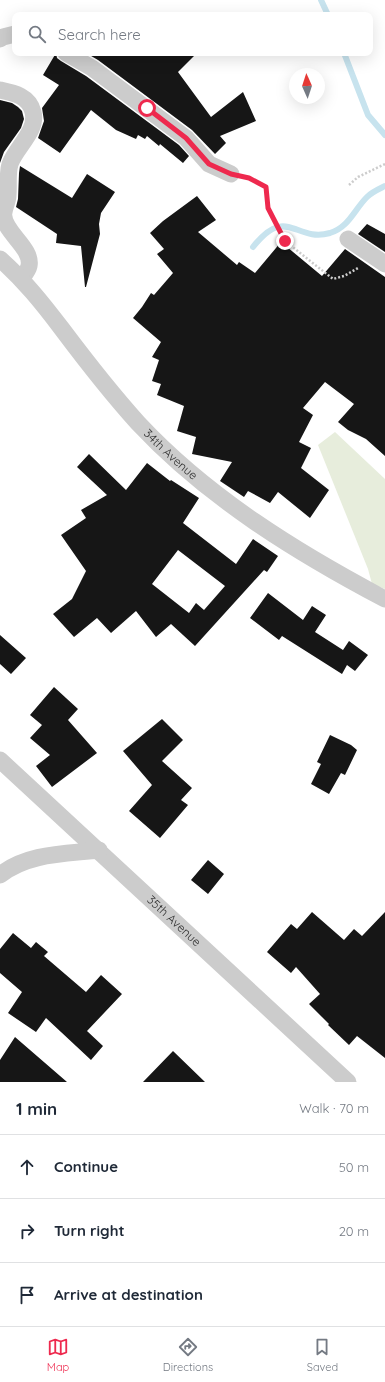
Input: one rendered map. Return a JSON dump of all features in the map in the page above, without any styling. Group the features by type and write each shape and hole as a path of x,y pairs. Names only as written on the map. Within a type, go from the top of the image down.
{"street":[{"path":"0,38 12,35"},
{"path":"71,56 92,68 186,138 209,164 231,174"},
{"path":"0,90 27,99 32,108 34,117 29,132 10,164 8,199 3,213 5,223 28,257 29,266 27,272 21,279"},
{"path":"348,239 385,264"},
{"name":"34th Avenue","path":"0,259 34,294 114,396 162,448 204,483 256,522 337,574 385,599"},
{"name":"35th Avenue","path":"0,760 348,1082"},
{"path":"0,875 12,867 40,857 98,850"}],"path":[{"path":"349,185 358,177 385,164"},
{"path":"231,174 249,178 266,187 268,208 285,241 334,279 344,276 357,269 370,254"}],"green space":[{"path":"335,432 385,479 385,589 372,584 368,569 318,445"}],"building":[{"path":"54,56 57,56 61,61 86,76 179,145 189,156 183,163 160,144 159,146 147,136 145,139 138,135 136,139 116,130 91,110 60,153 38,138 44,121 42,108 59,85 43,75"},
{"path":"91,56 194,56 178,72 211,117 243,92 256,121 220,136 226,143 215,154 192,130"},
{"path":"0,100 12,103 18,107 22,111 24,119 21,128 4,152 0,163"},
{"path":"20,166 72,198 87,174 115,192 101,213 99,224 100,234 86,287 81,246 56,243 57,234 16,207 18,199"},
{"path":"197,196 216,220 198,232 237,265 239,262 255,273 281,242 322,276 345,249 385,277 385,456 366,439 348,430 338,422 354,404 325,382 303,408 313,415 299,442 311,448 301,468 329,490 310,518 278,492 270,503 248,491 244,497 220,481 232,462 192,454 196,437 177,431 184,406 157,395 161,384 152,381 159,360 152,357 161,342 133,318 151,293 154,295 173,273 157,254 164,249 150,233 163,221"},
{"path":"367,224 385,234 385,252 358,234"},
{"path":"89,454 126,490 147,463 170,481 171,480 199,498 183,523 236,564 253,539 278,556 267,572 264,570 195,646 171,624 156,637 136,611 111,633 97,618 74,637 53,614 72,599 86,571 61,535 86,518 81,510 107,495 77,467","holes":["178,550 225,586 204,610 196,603 189,613 152,584"]},
{"path":"268,593 303,620 312,606 326,615 315,632 343,650 349,641 368,655 355,671 347,665 342,674 282,636 279,640 250,618"},
{"path":"0,635 26,658 11,674 0,664"},
{"path":"54,687 78,709 68,720 97,753 52,787 36,766 50,755 30,738 42,725 30,715"},
{"path":"162,719 183,740 162,761 192,788 181,800 188,805 160,838 129,811 152,785 123,751"},
{"path":"330,735 351,745 357,750 345,775 341,773 329,794 311,784 321,764 317,762"},
{"path":"208,860 224,874 208,894 191,880"},
{"path":"312,912 344,940 354,929 362,936 385,912 385,1058 357,1036 349,1045 309,1004 320,994 296,967 291,973 267,952 291,924 297,929"},
{"path":"13,933 31,948 36,942 48,952 44,956 86,992 101,975 122,994 87,1031 103,1046 91,1060 46,1018 36,1032 8,1013 22,992 0,973 0,949"},
{"path":"15,1037 67,1082 0,1082 0,1060"},
{"path":"173,1051 205,1082 143,1082"}],"waterway":[{"path":"321,0 327,12"},
{"path":"345,56 368,115 385,135"},
{"path":"253,247 265,234 274,228 283,226 318,235 337,230 351,218 367,197 385,186"}],"route":[{"path":"147,108 186,138 209,164 215,168 231,174 249,178 266,187 268,208 285,241"}]}
